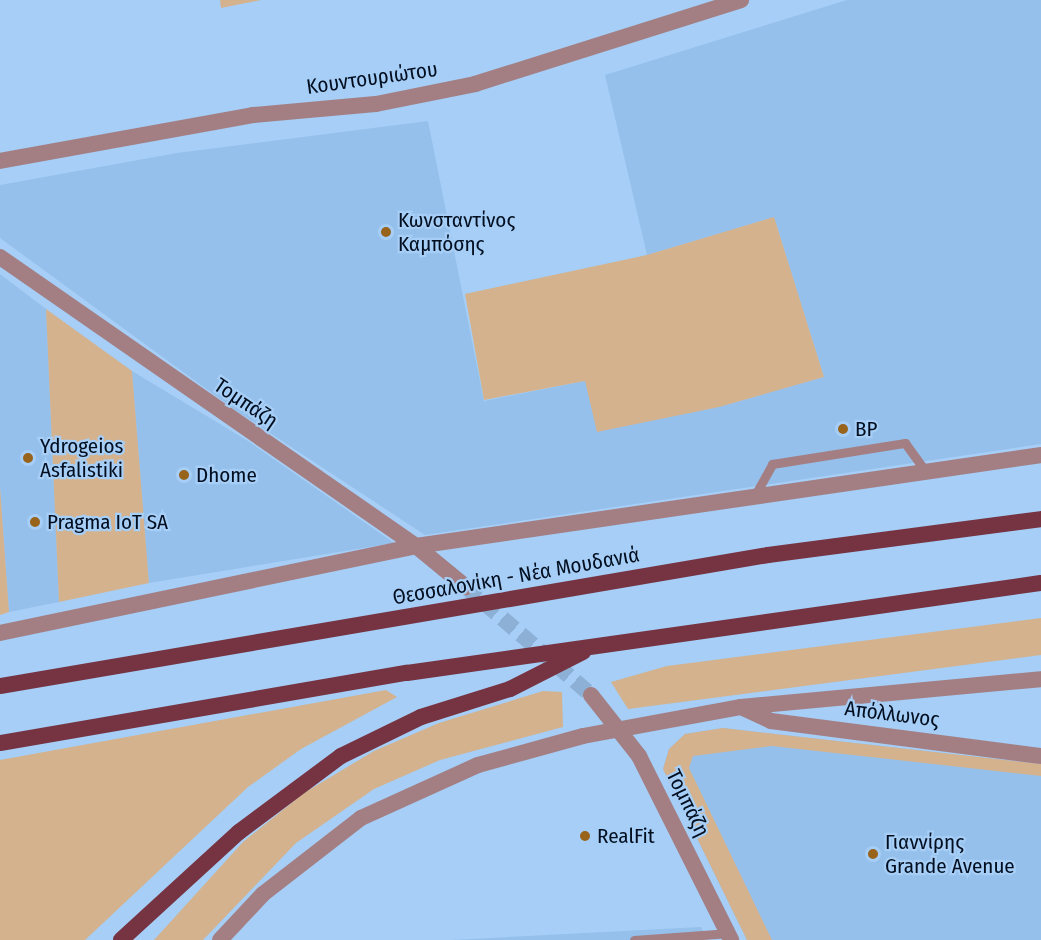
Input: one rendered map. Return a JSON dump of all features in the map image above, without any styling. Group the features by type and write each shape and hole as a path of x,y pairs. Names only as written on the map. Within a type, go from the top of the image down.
{"highway":[{"name":"Θεσσαλονίκη - Νέα Μουδανιά","path":"0,686 768,555 1041,519"},
{"path":"0,743 596,645 1041,583"},
{"path":"121,940 239,832 341,756 421,717 510,689 596,645"}],"street":[{"name":"Κουντουριώτου","path":"0,161 253,115 376,104 475,84 741,0"},
{"name":"Τομπάζη","path":"0,257 416,546 466,586"},
{"path":"0,633 416,546 753,499 1041,454"},
{"path":"220,940 263,894 361,818 478,765 624,730 741,707 1041,679"},
{"name":"Τομπάζη","path":"591,696 624,730 728,938"},
{"name":"Απόλλωνος","path":"741,707 771,721 1041,756"}],"lane":[{"path":"753,499 772,464 794,460 905,443 925,471"},
{"path":"634,940 728,938"}],"shaded area":[{"path":"220,0 261,0 221,8"},
{"path":"847,0 1041,0 1041,444 425,535 235,410 0,238 0,185 177,153 428,121 484,401 585,381 598,431 719,407 824,377 774,217 647,255 605,75"},
{"path":"774,217 824,377 719,407 597,432 585,381 484,400 465,294 647,255"},
{"path":"0,274 46,309 59,602 9,612 0,487"},
{"path":"46,309 132,371 149,583 59,602"},
{"path":"132,371 248,441 394,543 149,583"},
{"path":"0,487 9,612 0,615"},
{"path":"1041,618 1041,655 628,709 611,682 667,666"},
{"path":"386,690 397,697 301,749 248,787 85,940 0,940 0,760"},
{"path":"543,691 562,692 563,727 440,760 374,789 296,843 203,940 154,940 243,842 304,793 374,751 439,723"},
{"name":"Γιαννίρης Grande Avenue","path":"723,728 1041,764 1041,940 747,940 663,769 669,749 685,734"},
{"path":"723,728 1041,764 1041,776 772,746 693,756 689,768 772,940 747,940 663,769 669,749 685,734"},
{"path":"701,927 708,940 451,940"}],"tunnel":[{"path":"466,587 591,695"}],"place":[{"name":"Κωνσταντίνος Καμπόσης","path":"386,232"},
{"name":"BP","path":"843,429"},
{"name":"Ydrogeios Asfalistiki","path":"28,458"},
{"name":"Dhome","path":"184,475"},
{"name":"Pragma IoT SA","path":"35,522"},
{"name":"RealFit","path":"585,836"},
{"name":"Γιαννίρης Grande Avenue","path":"873,854"}]}
